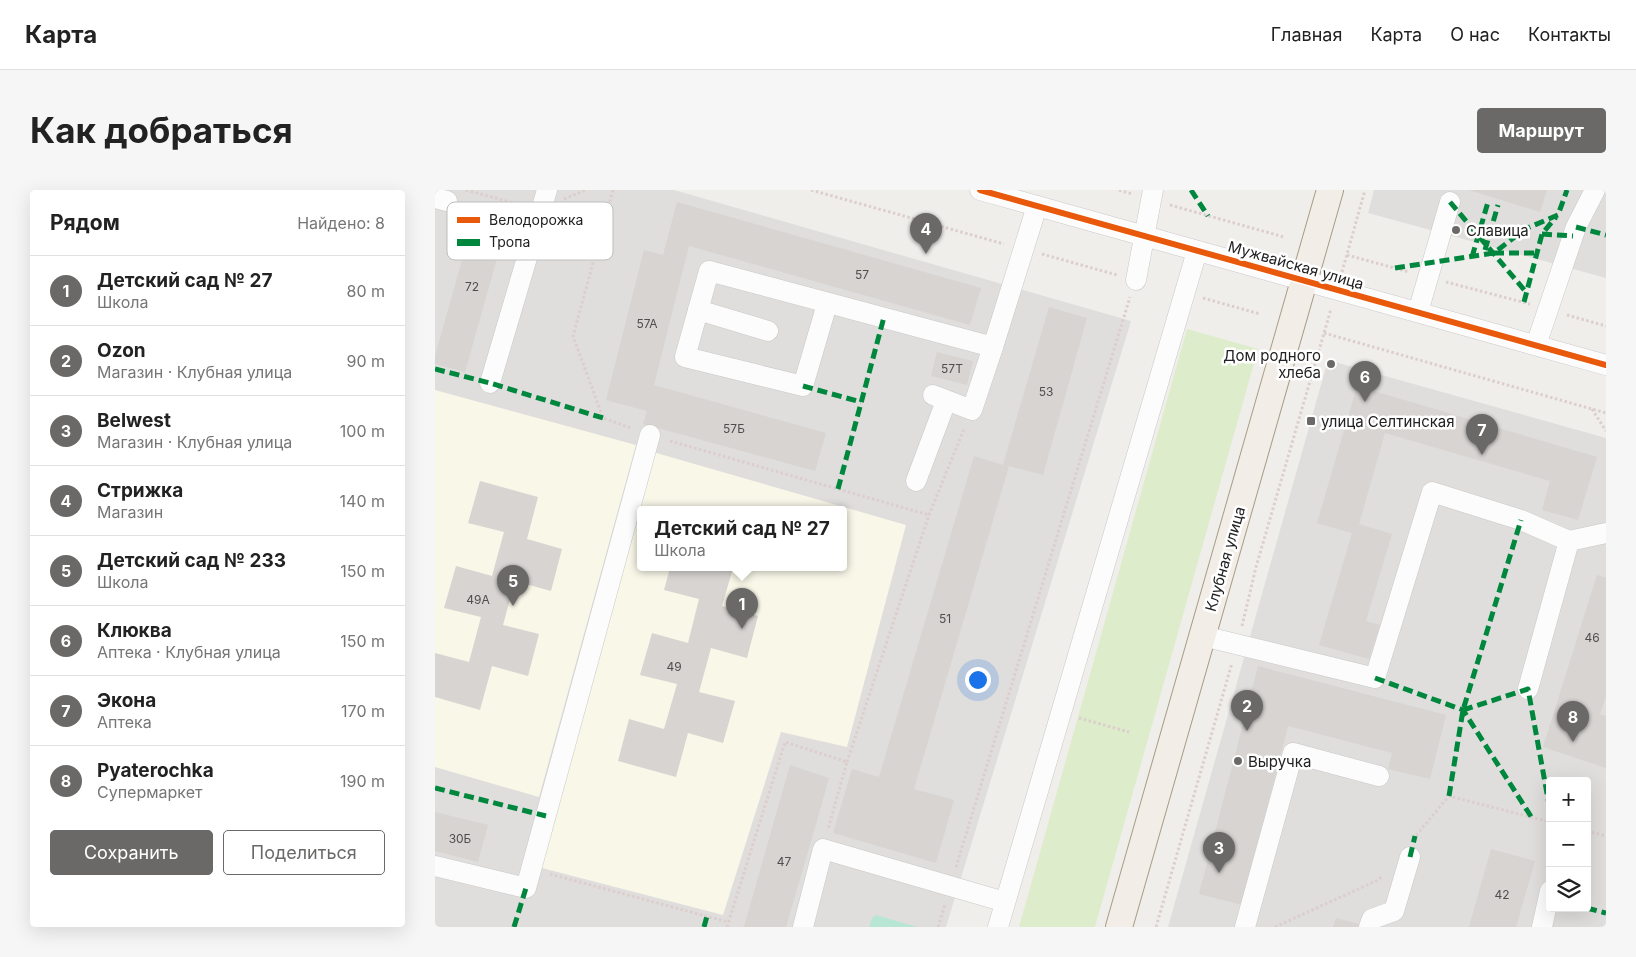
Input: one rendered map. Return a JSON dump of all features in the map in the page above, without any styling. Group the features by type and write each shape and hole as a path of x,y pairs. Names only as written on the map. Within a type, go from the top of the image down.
{"main road":[{"name":"Клубная улица","path":"1119,927 1330,190"}],"street":[{"path":"543,202 547,190"},
{"name":"Мужвайская улица","path":"980,190 1606,365"},
{"path":"1536,345 1576,227 1595,190"},
{"path":"1135,280 1152,195"},
{"path":"1419,312 1451,202"},
{"path":"916,481 939,398 971,410 993,347 1037,206"},
{"path":"998,927 1197,251"},
{"path":"490,383 526,260"},
{"path":"827,304 803,386 685,357 709,271 993,347"},
{"path":"698,310 767,330"},
{"path":"435,866 526,888 650,435"},
{"path":"1203,636 1375,678 1432,492 1521,520 1569,542 1606,533"},
{"path":"1529,688 1569,542"},
{"path":"1250,926 1293,754 1379,776"},
{"path":"803,927 823,849 1005,902"},
{"path":"1369,927 1371,919 1394,911 1410,857"},
{"path":"1543,927 1546,912"}],"path":[{"path":"1119,190 1152,195 1284,237"},
{"path":"1156,927 1365,190"},
{"path":"1347,255 1606,326"},
{"path":"594,260 573,336 603,418 650,435 929,515"},
{"path":"938,927 1135,280"},
{"path":"1325,333 1606,413"},
{"path":"1592,409 1606,430"},
{"path":"823,849 847,762 929,515 971,410"},
{"path":"1062,713 1129,732"},
{"path":"727,927 785,742 847,762"},
{"path":"1591,832 1606,836"},
{"path":"531,869 728,922"}],"shaded area":[{"path":"435,190 674,190 1131,321 946,927 435,927"},
{"path":"1374,190 1606,190 1606,278 1368,213"},
{"path":"1328,360 1606,438 1606,927 1168,927"},
{"path":"435,390 636,445 539,797 435,767"},
{"path":"653,452 840,506 639,506"},
{"path":"847,508 906,525 847,747 781,732 723,915 542,868 637,512 637,571 847,571"}],"green space":[{"path":"1187,329 1258,349 1095,927 1019,927"},
{"path":"876,915 917,927 869,927 872,918"}],"building":[{"path":"1469,190 1547,190 1540,212"},
{"path":"677,202 981,288 970,325 689,246 654,385 826,433 815,471 643,424 647,411 606,400 644,250 663,255"},
{"path":"462,260 497,260 465,372 435,364 435,356"},
{"path":"1049,307 1087,318 1043,475 1009,466 914,789 954,800 936,863 833,833 852,769 879,777 974,456 1003,465"},
{"path":"937,352 973,361 967,385 931,376"},
{"path":"1357,386 1597,457 1578,520 1542,510 1550,481 1385,433 1359,524 1392,534 1366,621 1380,625 1369,659 1319,645 1352,533 1317,523"},
{"path":"480,481 538,497 527,539 562,549 551,591 515,581 503,625 539,634 528,676 492,666 480,710 435,697 435,653 469,662 481,617 444,608 456,566 492,576 504,532 468,523"},
{"path":"669,571 732,571 722,606 758,616 747,658 711,648 699,692 735,701 723,743 688,733 676,777 618,761 629,719 664,729 677,684 640,675 652,633 688,643 699,599 664,590"},
{"path":"1597,575 1606,578 1606,696 1600,714 1606,716 1606,768 1543,747"},
{"path":"1258,666 1446,715 1430,779 1388,769 1392,753 1288,726 1242,905 1199,894"},
{"path":"790,765 829,778 816,824 786,927 744,927"},
{"path":"435,812 488,825 478,862 435,851"},
{"path":"1491,849 1535,861 1516,927 1469,927"},
{"path":"1336,918 1367,926 1367,927 1333,927"}],"marked path":[{"path":"1191,190 1208,216"},
{"path":"1395,268 1494,253 1525,229 1558,215 1567,190"},
{"path":"1450,202 1526,292"},
{"path":"1472,257 1488,202"},
{"path":"1485,250 1498,205"},
{"path":"1524,302 1542,234 1556,217"},
{"path":"1576,227 1606,235"},
{"path":"1542,234 1573,236"},
{"path":"1494,253 1537,253"},
{"path":"838,489 884,317"},
{"path":"435,369 490,383 603,418"},
{"path":"803,386 861,402"},
{"path":"1449,796 1463,710 1521,520"},
{"path":"1375,678 1463,710 1532,818"},
{"path":"1463,710 1528,689 1546,788"},
{"path":"435,788 546,816"},
{"path":"1410,857 1415,836"},
{"path":"514,927 526,888"},
{"path":"1591,909 1606,913"},
{"path":"704,927 707,916"}],"cycle path":[{"path":"980,190 1606,365"}],"place":[{"name":"Славица","path":"1456,230"},
{"name":"Стрижка","path":"926,254"},
{"name":"Дом родного хлеба","path":"1331,364"},
{"name":"Клюква","path":"1365,402"},
{"name":"улица Селтинская","path":"1311,421"},
{"name":"Экона","path":"1482,455"},
{"name":"Детский сад № 233","path":"513,606"},
{"name":"Детский сад № 27","path":"742,629"},
{"name":"Ozon","path":"1247,731"},
{"name":"Pyaterochka","path":"1573,742"},
{"name":"Выручка","path":"1238,761"},
{"name":"Belwest","path":"1219,873"}]}
